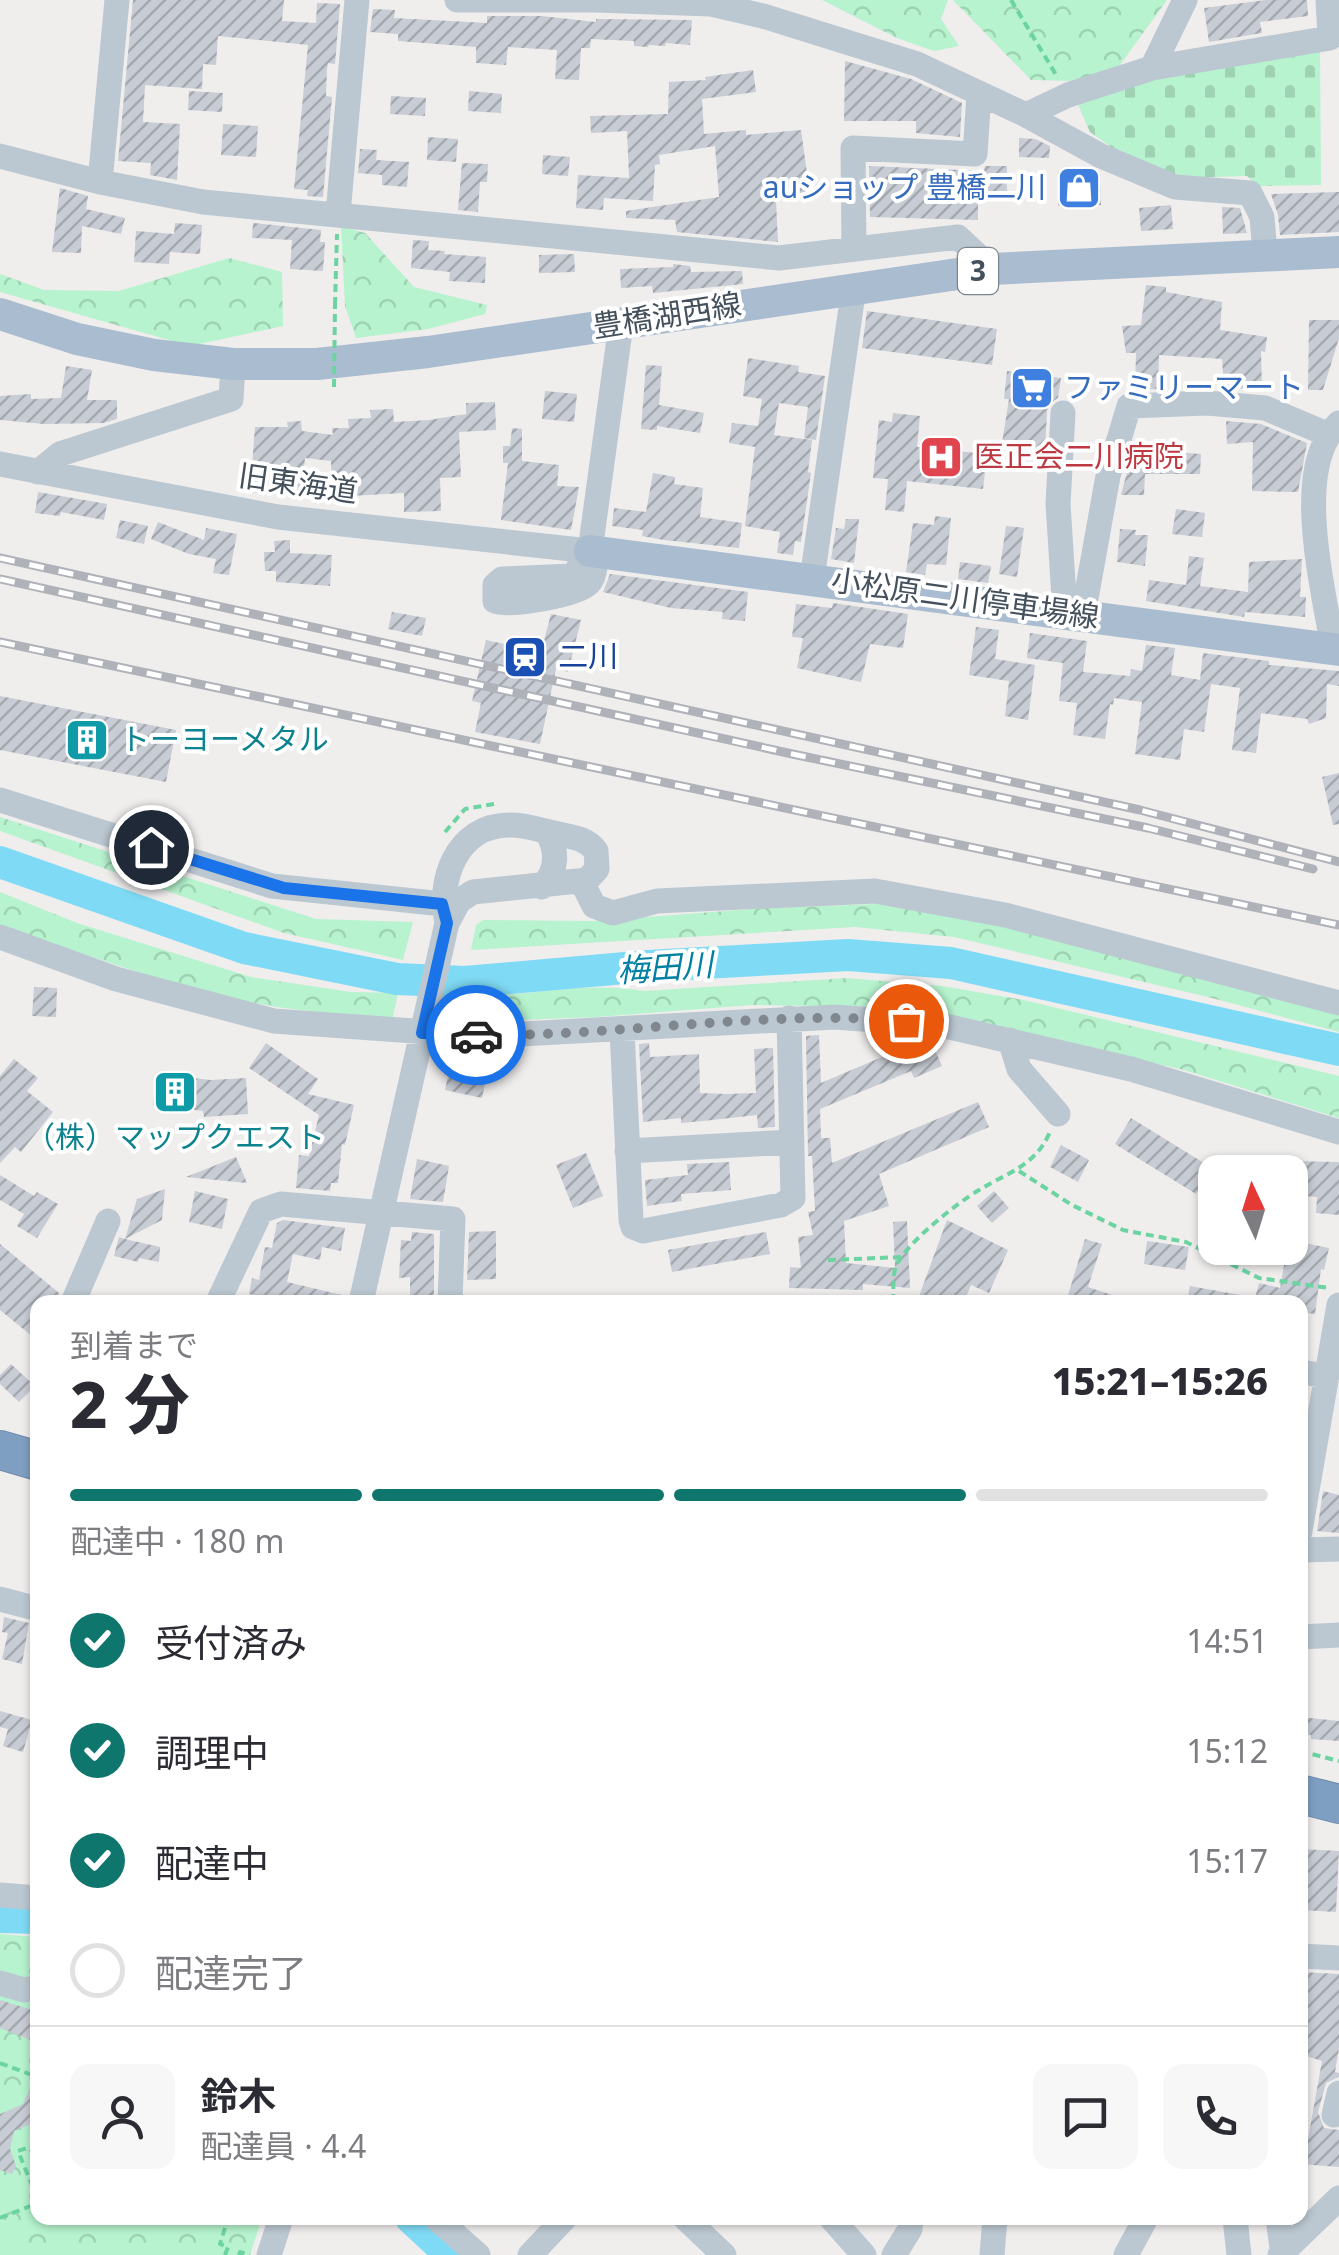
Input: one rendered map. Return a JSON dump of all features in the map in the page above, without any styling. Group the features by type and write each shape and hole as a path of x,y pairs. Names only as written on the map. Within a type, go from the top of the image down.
{"highway":[{"path":"0,1426 30,1434"},
{"path":"0,1450 30,1459"},
{"path":"1308,1772 1339,1778"},
{"path":"1308,1796 1339,1804"}],"main road":[{"name":"豊橋湖西線","path":"0,314 114,347 234,364 317,364 428,352 992,270 1339,252"},
{"name":"小松原二川停車場線","path":"590,551 1336,649"}],"street":[{"path":"100,182 117,0"},
{"path":"338,214 357,0"},
{"path":"457,0 711,4 917,64 1026,115 1100,156 1175,187 1250,193 1262,217 1266,254"},
{"path":"1152,68 1185,0"},
{"path":"1026,115 1068,95 1152,68 1330,38 1328,0"},
{"path":"854,249 852,148 975,154 979,94"},
{"path":"0,156 100,182 203,202 779,258 958,237 992,270"},
{"path":"812,579 854,288"},
{"path":"590,551 621,324"},
{"path":"38,472 60,454 231,399 234,364"},
{"path":"1074,614 1129,406 1207,402 1265,408 1333,428 1318,452 1312,491 1336,649"},
{"path":"1064,413 1058,504 1074,614"},
{"name":"旧東海道","path":"0,464 278,517 590,551"},
{"path":"0,800 272,886 445,913"},
{"path":"445,913 461,899 480,891 582,882 597,869 595,849 582,840 547,832 504,825 454,838"},
{"path":"542,886 552,874 555,861 547,832"},
{"path":"362,1295 423,1028 445,913 454,838"},
{"path":"454,838 480,891"},
{"path":"582,882 594,906 613,913 656,900 875,891 1023,920 1339,1003"},
{"path":"0,937 132,984 274,1022 423,1028 484,1036 789,1018 906,1021 1010,1040 1184,1084 1339,1132"},
{"path":"622,1030 631,1224 643,1231 790,1202 794,1193 789,1018"},
{"path":"1010,1040 1019,1069 1058,1114"},
{"path":"627,1151 792,1142"},
{"path":"221,1295 260,1211 281,1204 453,1219 450,1295"},
{"path":"76,1295 108,1221"},
{"path":"1308,1487 1339,1306"},
{"path":"1308,1373 1328,1376"},
{"path":"1308,1550 1339,1550"},
{"path":"0,1599 30,1607"},
{"path":"1308,1637 1339,1635"},
{"path":"0,1895 30,1897"},
{"path":"1308,1956 1339,1958"},
{"path":"0,1982 30,1989"},
{"path":"1282,2255 1339,2198"},
{"path":"269,2255 279,2225"},
{"path":"444,2225 478,2255"},
{"path":"530,2255 558,2225"},
{"path":"693,2225 724,2255"},
{"path":"837,2225 864,2255"},
{"path":"894,2255 910,2225"},
{"path":"992,2255 994,2225"},
{"path":"1126,2255 1142,2225"},
{"path":"1236,2225 1239,2255"},
{"path":"1279,2225 1282,2255"}],"path":[{"path":"1010,0 1068,95"},
{"path":"334,386 338,214"},
{"path":"454,838 465,809 482,804 500,805"},
{"path":"894,1295 896,1265 929,1227 978,1190 1019,1171 1042,1150 1058,1114"},
{"path":"1019,1171 1123,1230 1186,1242 1259,1278 1339,1290"},
{"path":"828,1260 903,1257"},
{"path":"1308,1753 1339,1760"},
{"path":"0,2062 30,2074"},
{"path":"30,2147 18,2152 30,2182"},
{"path":"0,2218 30,2205"},
{"path":"225,2255 228,2247 220,2244 226,2225"},
{"path":"239,2255 250,2255"}],"green space":[{"path":"822,0 948,0 941,19 959,46 934,51 897,38"},
{"path":"953,0 1167,0 1120,65 1079,81 1031,80"},
{"path":"1320,48 1321,185 1257,186 1247,176 1177,178 1128,159 1090,132 1076,100 1144,76"},
{"path":"341,226 365,233 414,287 487,305 485,314 428,329 356,338 345,306"},
{"path":"229,258 282,272 283,326 190,346 0,292 0,274 44,290 119,291"},
{"path":"0,817 316,919 413,922 403,960 284,933 0,831"},
{"path":"0,892 77,923 251,977 351,992 398,993 392,1021 276,1007 199,992 0,927"},
{"path":"877,904 1005,925 1339,1010 1339,1032 954,937 855,927 471,950 476,925 483,920 596,921"},
{"path":"847,978 942,986 1024,1000 1339,1076 1339,1118 1184,1070 898,1007 752,1005 597,1017 456,1022 462,996 599,987 645,991"},
{"path":"0,1934 30,1936 30,2225 260,2225 250,2255 0,2255"}],"building":[{"path":"133,0 284,0 282,21 316,23 317,3 340,4 335,64 328,63 327,69 326,96 332,97 323,197 307,196 308,190 294,189 308,45 218,36 216,65 203,64 202,89 145,85 143,122 180,124 177,180 150,175 151,163 118,161"},
{"path":"1266,0 1307,0 1308,16 1260,22 1262,33 1209,42 1204,8"},
{"path":"373,9 395,10 394,18 487,23 487,16 542,16 596,22 692,20 690,45 666,43 648,47 634,46 634,41 591,39 590,48 581,48 579,80 555,79 557,50 508,47 506,65 476,63 476,47 398,41 398,34 370,32"},
{"path":"845,61 911,79 962,103 960,137 916,133 916,121 844,121"},
{"path":"753,70 756,92 702,99 704,134 801,130 810,195 776,201 778,242 677,232 675,220 626,218 626,211 719,197 715,146 659,155 653,201 604,198 603,210 576,208 578,175 629,178 627,131 591,133 590,116 668,114 669,82 706,80 705,77"},
{"path":"189,91 223,93 222,112 188,110"},
{"path":"469,91 502,94 501,113 468,111"},
{"path":"391,96 426,98 425,116 390,114"},
{"path":"223,124 258,126 256,157 221,155"},
{"path":"428,137 458,139 456,162 427,160"},
{"path":"1019,138 1035,139 1050,146 1049,158 1019,157"},
{"path":"360,149 377,150 376,160 409,162 407,187 382,185 382,175 358,173"},
{"path":"543,155 570,157 568,176 542,174"},
{"path":"462,163 488,164 487,182 480,182 478,212 458,210"},
{"path":"869,166 984,171 985,166 1007,166 1007,199 978,199 978,220 870,217"},
{"name":"auショップ 豊橋二川","path":"1058,172 1100,173 1101,205 1058,206"},
{"path":"60,188 88,196 86,209 125,218 121,234 82,226 81,253 52,252"},
{"path":"1339,192 1339,232 1280,235 1271,194"},
{"path":"1171,205 1173,229 1141,231 1139,208"},
{"path":"1222,207 1240,208 1247,233 1223,234"},
{"path":"175,223 202,225 200,254 170,252 169,264 134,262 136,231 174,234"},
{"path":"253,223 321,230 320,242 325,242 323,271 290,269 292,240 252,238"},
{"path":"413,240 429,241 428,250 445,251 444,254 486,257 485,283 449,281 450,272 411,268"},
{"path":"574,254 575,272 539,273 539,255"},
{"path":"690,266 691,272 742,271 743,284 653,293 652,286 621,288 620,269"},
{"path":"1146,285 1222,302 1220,330 1267,337 1265,352 1261,351 1262,389 1224,388 1222,359 1159,355 1158,389 1135,390 1136,353 1126,353 1122,326 1141,325"},
{"path":"867,311 997,329 992,365 862,348"},
{"path":"1309,320 1339,320 1339,338 1323,390 1308,390"},
{"path":"748,358 799,366 798,372 825,376 816,440 804,438 808,407 779,403 774,435 812,440 801,542 795,541 793,555 777,553 780,532 745,526 755,447 729,443 732,423 758,426 762,399 743,396"},
{"path":"646,365 662,366 659,405 704,413 700,433 657,426 657,430 641,429"},
{"path":"66,366 92,370 87,400 117,400 117,419 103,423 44,424 0,420 0,396 31,394 31,399 61,398"},
{"path":"1007,371 1061,378 1058,398 1047,411 1045,451 1002,443 1009,399 1004,399"},
{"path":"545,391 577,394 574,422 542,419"},
{"path":"495,402 496,430 459,432 461,477 440,478 441,511 404,512 404,493 332,497 331,461 305,458 301,497 250,492 255,427 288,427 287,422 301,421 302,431 333,435 332,428 349,428 348,419 371,418 370,410 393,409 394,422 429,420 466,414 466,403"},
{"path":"893,413 920,416 917,447 987,454 983,489 907,481 904,512 885,510 888,479 873,478 879,420 892,422"},
{"path":"1226,421 1261,424 1307,443 1298,492 1252,491 1253,442 1227,444"},
{"path":"512,428 522,429 522,461 559,465 557,486 579,487 571,530 501,520 508,463 503,463 503,446 510,446"},
{"path":"1133,449 1201,454 1200,474 1145,474 1144,495 1121,495"},
{"path":"653,473 675,477 674,484 703,488 700,517 742,523 739,548 664,540 642,536 643,530 612,526 614,508 646,512"},
{"path":"38,492 107,504 104,520 61,512 60,516 35,513"},
{"path":"1176,509 1205,513 1202,537 1172,534"},
{"path":"935,516 951,518 946,565 927,564 925,575 906,572 913,523 934,525"},
{"path":"846,519 859,519 854,563 831,559 836,528 844,529"},
{"path":"120,520 148,526 144,544 116,538"},
{"path":"158,522 204,540 206,528 237,534 229,575 213,573 216,559 189,554 151,539"},
{"path":"1006,526 1024,528 1017,577 999,574"},
{"path":"1120,529 1148,535 1145,566 1117,562"},
{"path":"290,540 290,553 332,555 330,586 276,582 276,571 265,571 264,552 275,552 274,541"},
{"path":"1189,556 1204,558 1200,586 1248,592 1249,562 1302,559 1300,597 1306,597 1305,617 1245,612 1244,617 1146,601 1149,580 1186,585"},
{"path":"960,562 991,566 988,583 958,579"},
{"path":"610,574 748,592 745,621 722,619 723,612 671,608 603,592"},
{"path":"833,603 908,614 903,648 870,644 861,682 797,668 803,638 792,637 796,604 832,608"},
{"path":"392,612 426,618 422,636 388,629"},
{"path":"551,614 581,620 568,672 556,669 540,744 475,732 481,703 472,701 486,640 541,652"},
{"path":"976,627 999,630 995,659 1035,665 1028,720 1005,716 1009,681 969,675"},
{"path":"1030,633 1087,641 1083,672 1130,676 1131,669 1142,671 1146,645 1175,648 1171,675 1200,680 1203,653 1269,661 1269,665 1339,671 1339,686 1327,684 1326,718 1309,724 1307,719 1261,713 1256,753 1232,750 1240,688 1211,684 1204,732 1184,729 1180,760 1135,754 1142,702 1114,698 1105,739 1073,735 1077,703 1059,701 1063,663 1027,658"},
{"name":"トーヨーメタル","path":"0,696 176,730 166,782 0,750"},
{"path":"1339,773 1339,824 1333,825 1322,777"},
{"path":"34,987 57,988 56,1017 32,1016"},
{"path":"819,1035 821,1083 896,1051 898,1057 932,1043 942,1066 914,1078 911,1071 820,1109 821,1138 830,1138 832,1163 978,1102 989,1127 879,1174 889,1206 844,1221 846,1263 895,1268 893,1222 907,1221 910,1288 863,1284 863,1290 789,1288 790,1267 801,1268 798,1237 813,1235 808,1212 815,1211 812,1156 808,1156 806,1036"},
{"path":"266,1043 318,1079 308,1094 354,1105 345,1145 342,1144 338,1183 331,1183 330,1191 296,1188 299,1155 309,1156 319,1115 249,1068"},
{"path":"649,1043 650,1057 699,1054 700,1093 756,1093 754,1049 773,1048 775,1127 758,1128 757,1115 681,1123 681,1118 643,1122 639,1044"},
{"path":"452,1057 489,1064 482,1098 445,1090"},
{"path":"14,1059 38,1078 27,1091 53,1112 21,1152 15,1147 0,1163 0,1076"},
{"path":"156,1074 211,1080 246,1078 248,1114 204,1117 203,1111 153,1105"},
{"path":"1131,1118 1198,1159 1198,1191 1196,1194 1115,1144"},
{"path":"1061,1145 1089,1160 1078,1182 1050,1167"},
{"path":"586,1153 603,1196 573,1208 556,1165"},
{"path":"236,1157 247,1183 186,1177"},
{"path":"417,1159 449,1166 443,1202 410,1199"},
{"path":"1308,1161 1339,1162 1339,1215 1316,1213 1317,1197 1308,1196"},
{"path":"729,1162 731,1190 681,1194 682,1201 647,1206 645,1180 688,1175 687,1164"},
{"path":"0,1175 34,1196 37,1192 58,1204 37,1238 17,1226 24,1214 0,1200"},
{"path":"165,1189 162,1220 125,1239 137,1199"},
{"path":"195,1191 228,1199 222,1229 189,1222"},
{"path":"994,1191 1009,1208 992,1223 977,1206"},
{"path":"283,1220 345,1228 341,1251 322,1247 320,1260 293,1254 287,1282 342,1295 249,1294 252,1278 259,1280 265,1247 272,1248 277,1223"},
{"path":"947,1220 1008,1250 989,1293 971,1285 967,1295 919,1295"},
{"path":"496,1231 496,1279 467,1280 469,1232"},
{"path":"412,1232 434,1234 434,1295 410,1295 410,1277 399,1278 401,1240 411,1241"},
{"path":"766,1232 770,1254 672,1272 668,1250"},
{"path":"119,1237 160,1247 159,1262 114,1256"},
{"path":"1085,1239 1102,1244 1088,1287 1112,1295 1068,1295"},
{"path":"1147,1241 1189,1247 1185,1270 1144,1264"},
{"path":"0,1244 59,1293 30,1295 30,1334 0,1310"},
{"path":"1308,1244 1329,1248 1324,1270 1321,1269 1315,1314 1308,1313 1308,1295 1256,1295 1259,1283 1280,1288 1284,1265 1308,1265"},
{"path":"1190,1286 1240,1295 1188,1295"},
{"path":"11,1364 30,1381 30,1391 19,1402 0,1384 0,1375"},
{"path":"1323,1491 1339,1495 1339,1533 1317,1531"},
{"path":"4,1617 29,1623 22,1664 2,1659 8,1633 2,1632"},
{"path":"0,1711 30,1719 23,1752 3,1746 8,1729 0,1727"},
{"path":"1308,1718 1339,1721 1339,1741 1311,1739"},
{"path":"1308,1849 1339,1851 1336,1912 1308,1910"},
{"path":"1308,1972 1339,1974 1339,2048 1335,2072 1339,2077 1326,2083 1318,2112 1324,2128 1339,2130 1339,2167 1308,2165 1308,2139 1322,2061 1308,2057"},
{"path":"0,2000 30,2009 30,2040 0,2028"},
{"path":"30,2088 30,2124 14,2131 10,2149 16,2166 12,2174 0,2170 0,2114 23,2104"}],"waterway":[{"name":"梅田川","path":"0,862 244,948 397,979 465,982 648,966 848,955 951,963 1339,1050"},
{"path":"0,1917 30,1918"},
{"path":"419,2225 451,2255"}],"railway":[{"path":"0,558 1140,810 1339,862"},
{"path":"0,579 797,755 1148,828 1313,869"},
{"path":"0,642 1339,925"}],"way so far":[{"path":"476,1035 789,1018 906,1021"}],"place":[{"name":"auショップ 豊橋二川","path":"1079,188"},
{"name":"ファミリーマート","path":"1032,388"},
{"name":"医正会二川病院","path":"941,457"},
{"name":"二川","path":"525,657"},
{"name":"トーヨーメタル","path":"87,740"},
{"name":"（株）マップクエスト","path":"175,1092"}],"route":[{"path":"151,847 284,888 442,904 447,923 422,1033 476,1035"}]}
